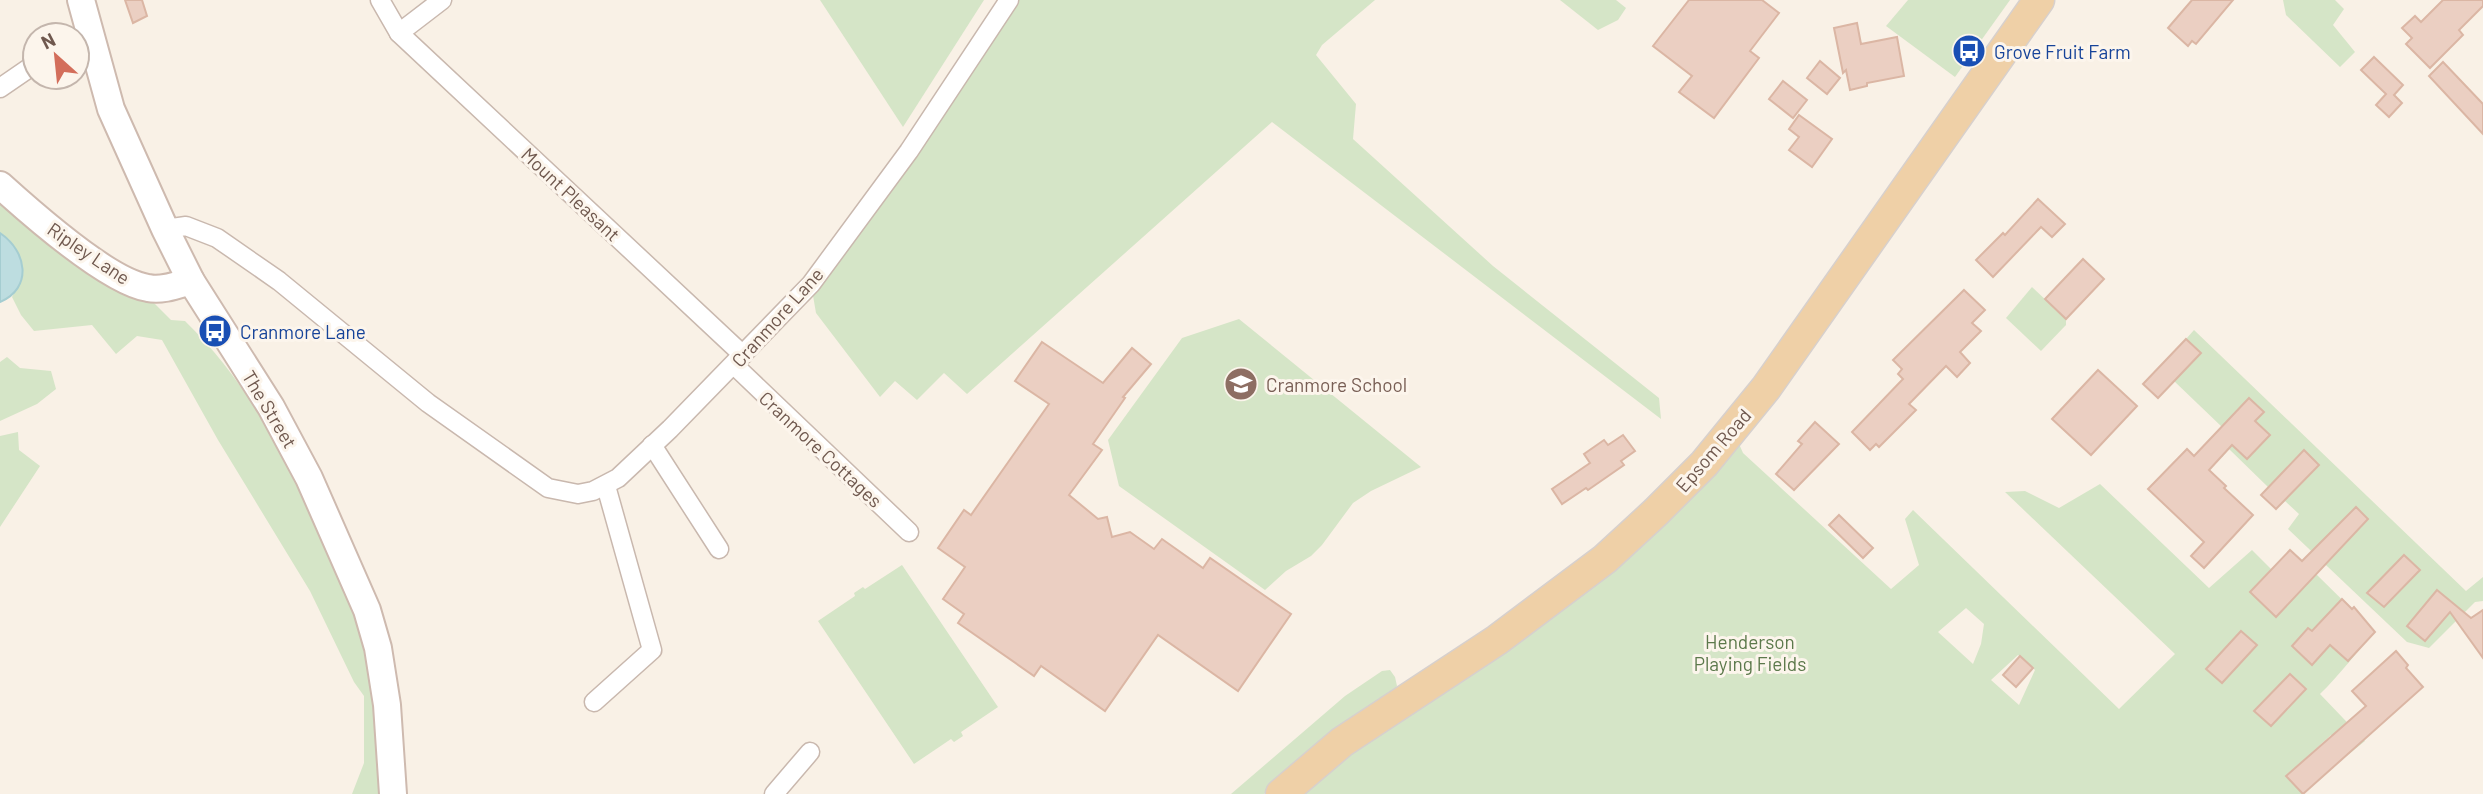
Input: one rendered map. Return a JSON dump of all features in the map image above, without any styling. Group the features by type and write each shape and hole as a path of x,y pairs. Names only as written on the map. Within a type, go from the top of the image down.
{"main road":[{"name":"Epsom Road","path":"1281,794 1358,731 1497,640 1605,559 1704,464 1766,388 2039,0"}],"street":[{"name":"The Street","path":"81,0 111,109 165,229 191,281 271,407 310,478 367,610 378,648 387,705 393,794"},
{"name":"Mount Pleasant","path":"380,0 400,33 738,360"},
{"path":"400,33 442,0"},
{"name":"Cranmore Lane","path":"165,229 186,226 217,238 289,289 428,403 548,488 578,494 606,486 618,478 811,284 909,150 1009,0"},
{"path":"0,88 21,74"},
{"name":"Ripley Lane","path":"0,185 38,219 126,280 151,289 191,281"},
{"name":"Cranmore Cottages","path":"738,360 909,532"},
{"path":"652,445 719,549"},
{"path":"594,702 652,650 606,486"},
{"path":"774,794 810,752"}],"green space":[{"path":"820,0 984,0 903,127"},
{"path":"1009,0 1375,0 1322,45 1316,55 1356,104 1353,139 1493,266 1659,398 1661,419 1272,122 967,394 944,373 917,400 895,381 880,397 816,313 811,284"},
{"path":"1560,0 1616,0 1626,8 1618,20 1598,30"},
{"path":"1908,0 2010,0 1955,77 1886,26"},
{"path":"2283,0 2335,0 2344,9 2333,25 2355,52 2340,67 2286,15"},
{"path":"0,195 152,301 171,320 185,321 227,368 245,393 293,474 339,573 366,645 377,700 382,794 352,794 364,763 364,696 354,682 310,591 218,440 162,340 137,336 116,354 92,325 34,331 21,315 12,297 22,278 10,240 0,233"},
{"path":"2032,287 2066,319 2066,325 2041,351 2006,318"},
{"path":"1239,319 1421,467 1371,491 1353,503 1311,556 1286,571 1265,590 1119,486 1108,440 1182,338"},
{"path":"2194,330 2466,591 2483,577 2483,601 2475,602 2429,648 2407,642 2288,529 2299,514 2285,501 2276,509 2261,495 2268,487 2229,449 2222,457 2207,443 2222,427 2174,381 2186,339"},
{"path":"7,357 20,368 51,371 56,389 37,404 0,421 0,362"},
{"path":"18,432 19,450 40,466 0,527 0,436"},
{"name":"Henderson Playing Fields","path":"1739,444 1743,453 1891,589 1919,565 1905,519 1913,510 2119,709 2175,654 2005,492 2025,491 2059,508 2100,484 2209,588 2252,550 2271,569 2250,592 2276,617 2316,574 2375,632 2320,694 2365,741 2349,754 2331,735 2287,775 2303,794 1293,794 1644,545","holes":["1966,608 1984,624 1981,644 1973,664 1938,632","2018,655 2035,670 2019,705 1991,680"]},
{"path":"902,565 998,707 961,732 963,736 954,742 951,739 914,764 818,621 855,596 854,593 863,587 865,589"},
{"path":"1390,670 1397,686 1390,696 1286,773 1264,794 1231,794 1345,696 1382,671"}],"water":[{"path":"0,233 16,249 21,259 22,279 11,296 0,302"}],"building":[{"path":"125,0 142,0 147,16 133,23"},
{"path":"1689,0 1762,0 1779,13 1750,51 1759,58 1714,118 1679,92 1692,76 1653,46"},
{"path":"2192,0 2233,0 2196,44 2192,41 2188,46 2168,28"},
{"path":"2443,0 2483,0 2483,6 2459,30 2463,35 2430,68 2406,44 2412,38 2402,28 2415,16 2421,22"},
{"path":"1857,23 1861,44 1897,37 1904,76 1867,83 1867,86 1850,90 1846,70 1843,73 1834,28"},
{"path":"2374,57 2403,85 2394,95 2402,103 2389,117 2376,105 2386,94 2361,70"},
{"path":"1820,61 1840,78 1827,94 1807,78"},
{"path":"2443,62 2483,104 2483,134 2429,76"},
{"path":"1783,81 1807,100 1793,118 1769,99"},
{"path":"1799,115 1832,139 1812,167 1789,150 1799,137 1789,129"},
{"path":"2038,199 2065,224 2052,237 2041,227 1993,277 1976,260 2003,233 2005,235"},
{"path":"2083,259 2104,279 2066,319 2045,299"},
{"path":"1964,290 1985,310 1972,323 1981,331 1960,352 1970,363 1957,377 1946,366 1909,404 1916,410 1879,447 1876,444 1870,450 1852,432 1903,379 1898,374 1902,369 1893,360"},
{"path":"2186,339 2201,353 2158,398 2143,384"},
{"path":"1042,342 1103,383 1132,348 1151,364 1123,397 1125,398 1093,444 1102,450 1069,495 1098,519 1107,517 1112,537 1130,532 1154,549 1162,539 1203,568 1210,558 1291,614 1238,691 1158,635 1105,711 1041,666 1034,676 958,623 964,614 943,599 965,567 938,548 964,510 971,515 1049,404 1015,381"},
{"path":"2098,370 2137,406 2091,455 2052,419"},
{"path":"2249,398 2264,412 2255,421 2270,435 2247,459 2232,445 2209,470 2253,515 2204,568 2191,556 2204,542 2148,489 2187,449 2194,456"},
{"path":"1815,422 1839,444 1794,490 1776,474 1802,444 1798,441"},
{"path":"1623,435 1635,451 1621,461 1624,465 1562,504 1552,489 1590,463 1584,454 1604,440 1608,445"},
{"path":"2304,450 2319,465 2276,509 2261,495"},
{"path":"2356,507 2368,519 2276,617 2250,592 2290,550 2302,561"},
{"path":"1839,515 1873,548 1863,558 1829,525"},
{"path":"2404,555 2420,570 2384,607 2367,593"},
{"path":"2437,590 2471,618 2483,610 2483,658 2450,612 2425,641 2407,626"},
{"path":"2342,599 2352,609 2354,607 2375,632 2348,661 2330,645 2312,665 2292,646 2308,628 2312,631"},
{"path":"2241,631 2257,645 2222,683 2206,669"},
{"path":"2396,651 2408,665 2406,668 2423,687 2303,794 2286,776 2366,706 2352,691"},
{"path":"2020,656 2033,668 2016,687 2003,675"},
{"path":"2290,674 2306,689 2271,726 2254,711"}],"place":[{"name":"Grove Fruit Farm","path":"1969,51"},
{"name":"Cranmore Lane","path":"215,331"},
{"name":"Cranmore School","path":"1241,384"}]}
